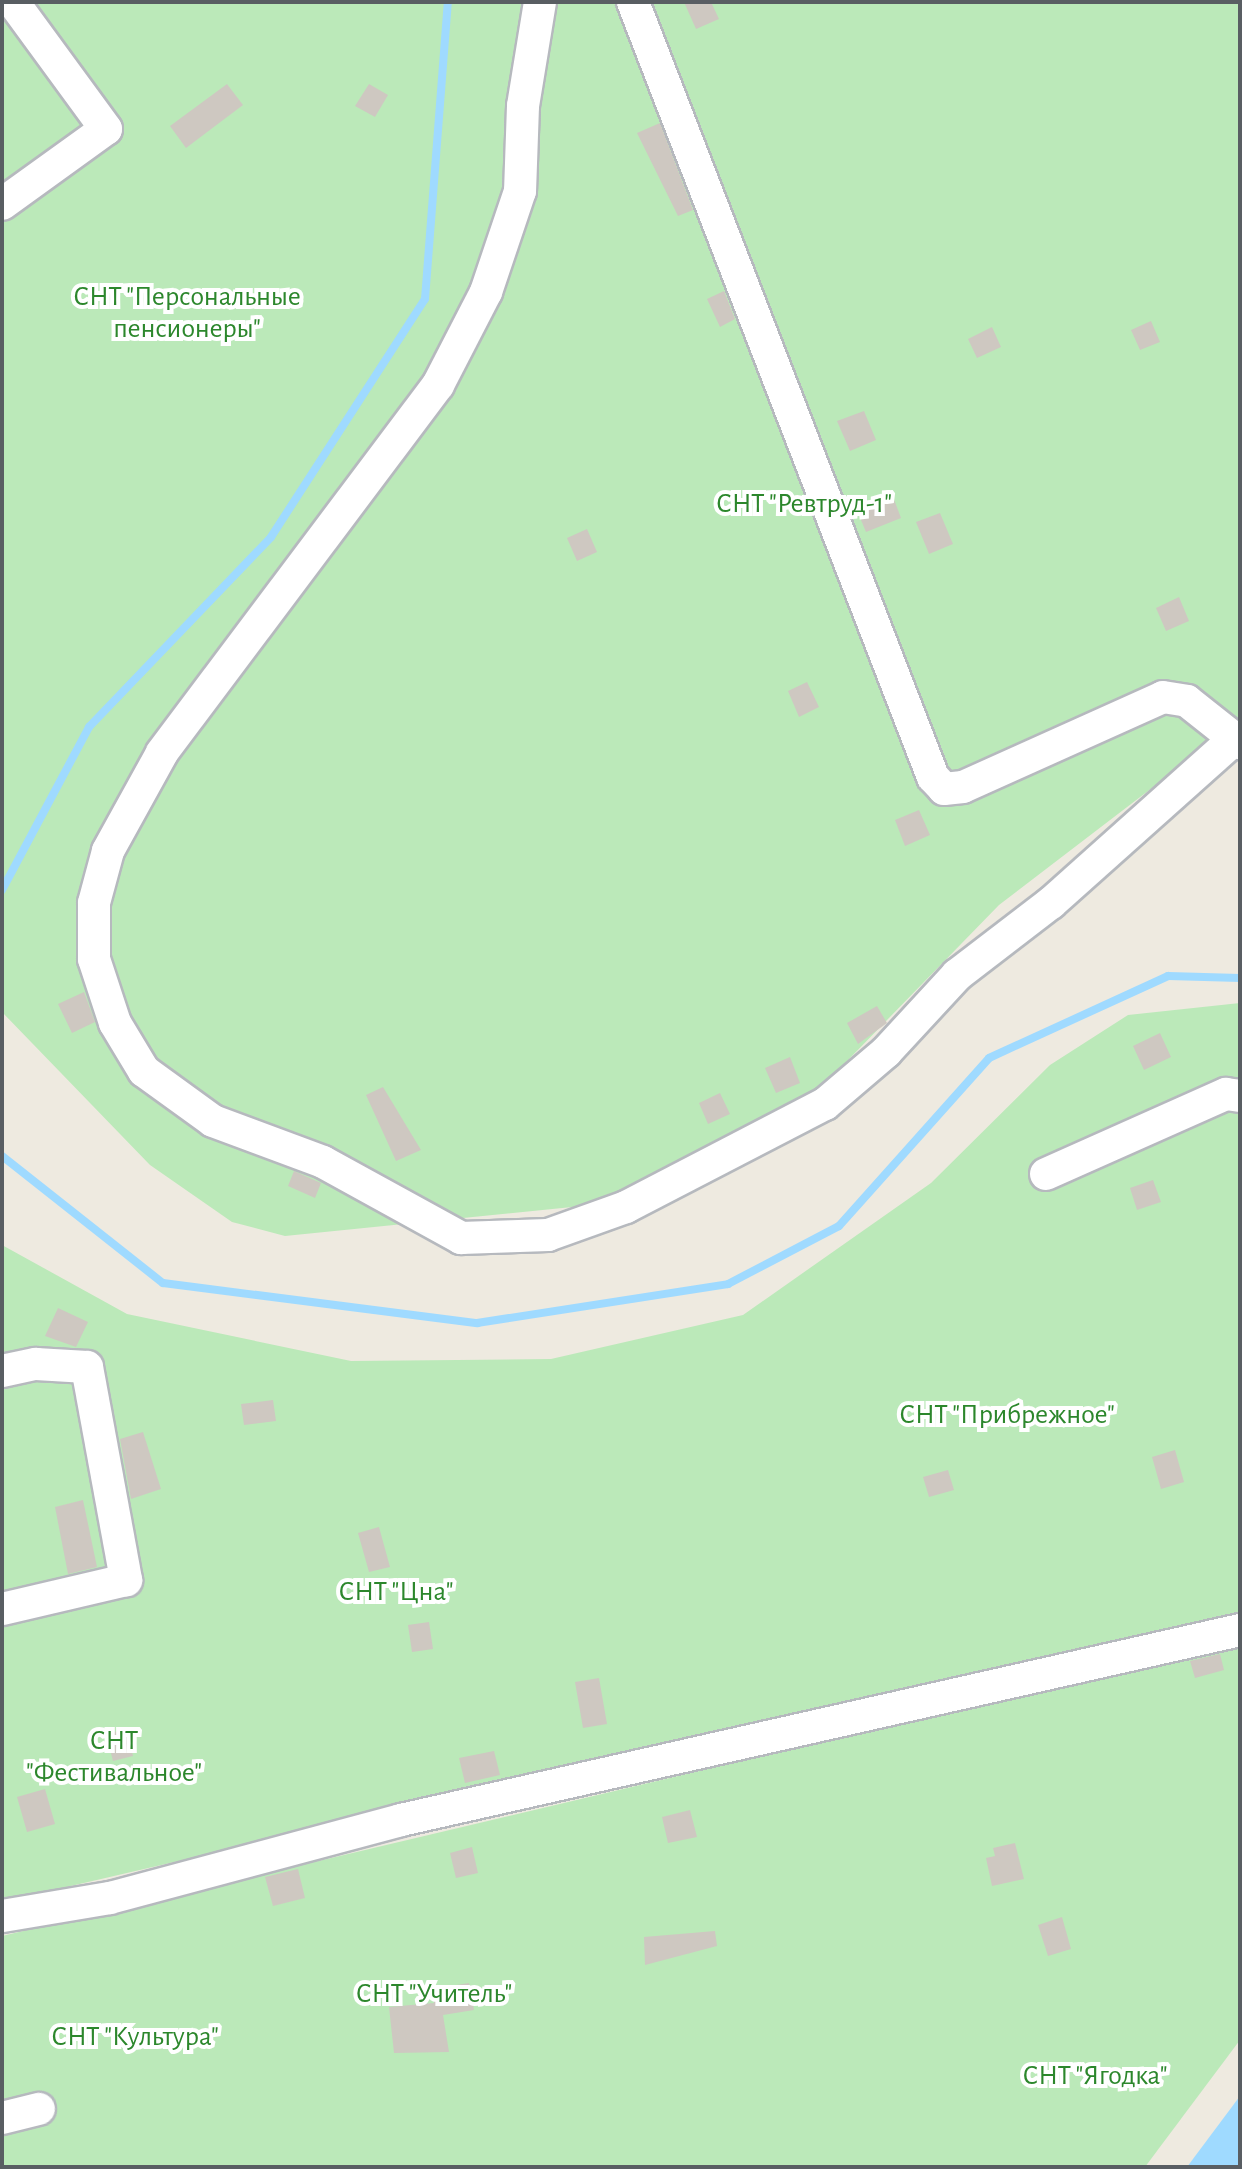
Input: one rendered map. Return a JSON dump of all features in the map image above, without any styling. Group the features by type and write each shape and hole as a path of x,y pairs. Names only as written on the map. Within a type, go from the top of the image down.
{"street":[{"path":"2,204 106,129 13,2"},
{"path":"540,2 523,106 520,191 472,319 438,385 162,753 108,851 94,903 94,959 115,1023 144,1071 213,1121 323,1162 461,1238 548,1235 626,1207 825,1104 886,1052 957,975 1051,903 1236,741 1187,701 1163,697 963,787 944,789 933,777 633,2"},
{"path":"1046,1174 1226,1094 1240,1096"},
{"path":"2,1371 36,1364 87,1367 126,1580 2,1609"},
{"path":"2,1916 110,1898 401,1820 1240,1630"},
{"path":"2,2118 39,2109"}],"green space":[{"name":"СНТ \"Ревтруд-1\"","path":"2,2 1240,2 1240,755 1216,739 999,905 814,1095 707,1158 592,1205 285,1236 232,1222 150,1165 2,1012"},
{"path":"1240,1003 1240,1615 2,1902 2,1245 127,1314 351,1361 551,1359 743,1315 931,1183 1050,1065 1128,1015"},
{"name":"СНТ \"Учитель\"","path":"1240,1643 1240,2040 1145,2167 2,2167 2,1936"}],"water":[{"path":"1240,2096 1240,2167 1187,2167"}],"building":[{"path":"684,2 711,2 719,19 696,29"},
{"path":"227,84 243,105 186,148 170,126"},
{"path":"369,84 388,95 375,117 355,106"},
{"path":"660,123 693,210 678,216 637,133"},
{"path":"724,291 735,319 720,327 707,299"},
{"path":"1151,321 1160,342 1140,350 1131,330"},
{"path":"992,327 1001,347 977,358 968,339"},
{"path":"864,411 876,440 850,451 837,421"},
{"path":"892,494 901,518 866,532 856,508"},
{"path":"940,513 953,544 929,554 916,522"},
{"path":"587,529 597,552 577,561 567,538"},
{"path":"1179,597 1189,621 1166,631 1156,608"},
{"path":"807,682 819,707 799,717 788,691"},
{"path":"919,810 930,835 905,846 895,820"},
{"path":"84,992 95,1022 72,1033 58,1004"},
{"path":"877,1006 887,1023 858,1044 847,1023"},
{"path":"1160,1033 1171,1057 1144,1070 1133,1046"},
{"path":"790,1057 800,1083 776,1093 765,1068"},
{"path":"383,1087 421,1150 396,1161 366,1095"},
{"path":"720,1093 730,1114 708,1124 699,1103"},
{"path":"294,1171 321,1183 315,1198 288,1186"},
{"path":"1153,1180 1161,1202 1137,1210 1130,1188"},
{"path":"58,1308 88,1322 76,1347 45,1336"},
{"path":"273,1400 276,1421 244,1425 241,1404"},
{"path":"143,1432 161,1489 131,1499 120,1439"},
{"path":"1175,1450 1184,1482 1161,1489 1152,1457"},
{"path":"948,1470 954,1490 929,1497 923,1477"},
{"path":"83,1500 97,1567 68,1574 55,1507"},
{"path":"379,1527 390,1567 369,1572 358,1533"},
{"path":"429,1622 433,1649 412,1652 408,1625"},
{"path":"1220,1654 1224,1670 1195,1678 1190,1661"},
{"path":"599,1678 607,1724 583,1728 575,1682"},
{"path":"126,1729 133,1756 113,1761 106,1734"},
{"path":"494,1751 500,1775 465,1783 459,1758"},
{"path":"45,1789 55,1824 27,1832 17,1797"},
{"path":"690,1810 697,1837 668,1843 662,1817"},
{"path":"1015,1843 1024,1879 992,1886 986,1858 995,1856 993,1848"},
{"path":"472,1847 478,1873 456,1878 450,1853"},
{"path":"298,1869 305,1898 273,1906 265,1877"},
{"path":"1062,1917 1071,1949 1048,1956 1038,1925"},
{"path":"715,1931 717,1946 645,1965 644,1937"},
{"path":"469,1983 474,2010 443,2015 449,2052 394,2053 389,2007 434,2003 432,1989"}],"waterway":[{"path":"2,890 89,727 271,537 425,299 448,2"},
{"path":"2,1156 163,1283 477,1323 728,1284 839,1226 989,1058 1168,976 1240,978"}],"park label":[{"name":"СНТ \"Персональные пенсионеры\"","path":"187,313"},
{"name":"СНТ \"Прибрежное\"","path":"1007,1415"},
{"name":"СНТ \"Цна\"","path":"396,1592"},
{"name":"СНТ \"Фестивальное\"","path":"114,1757"},
{"name":"СНТ \"Культура\"","path":"135,2037"},
{"name":"СНТ \"Ягодка\"","path":"1095,2076"}]}
